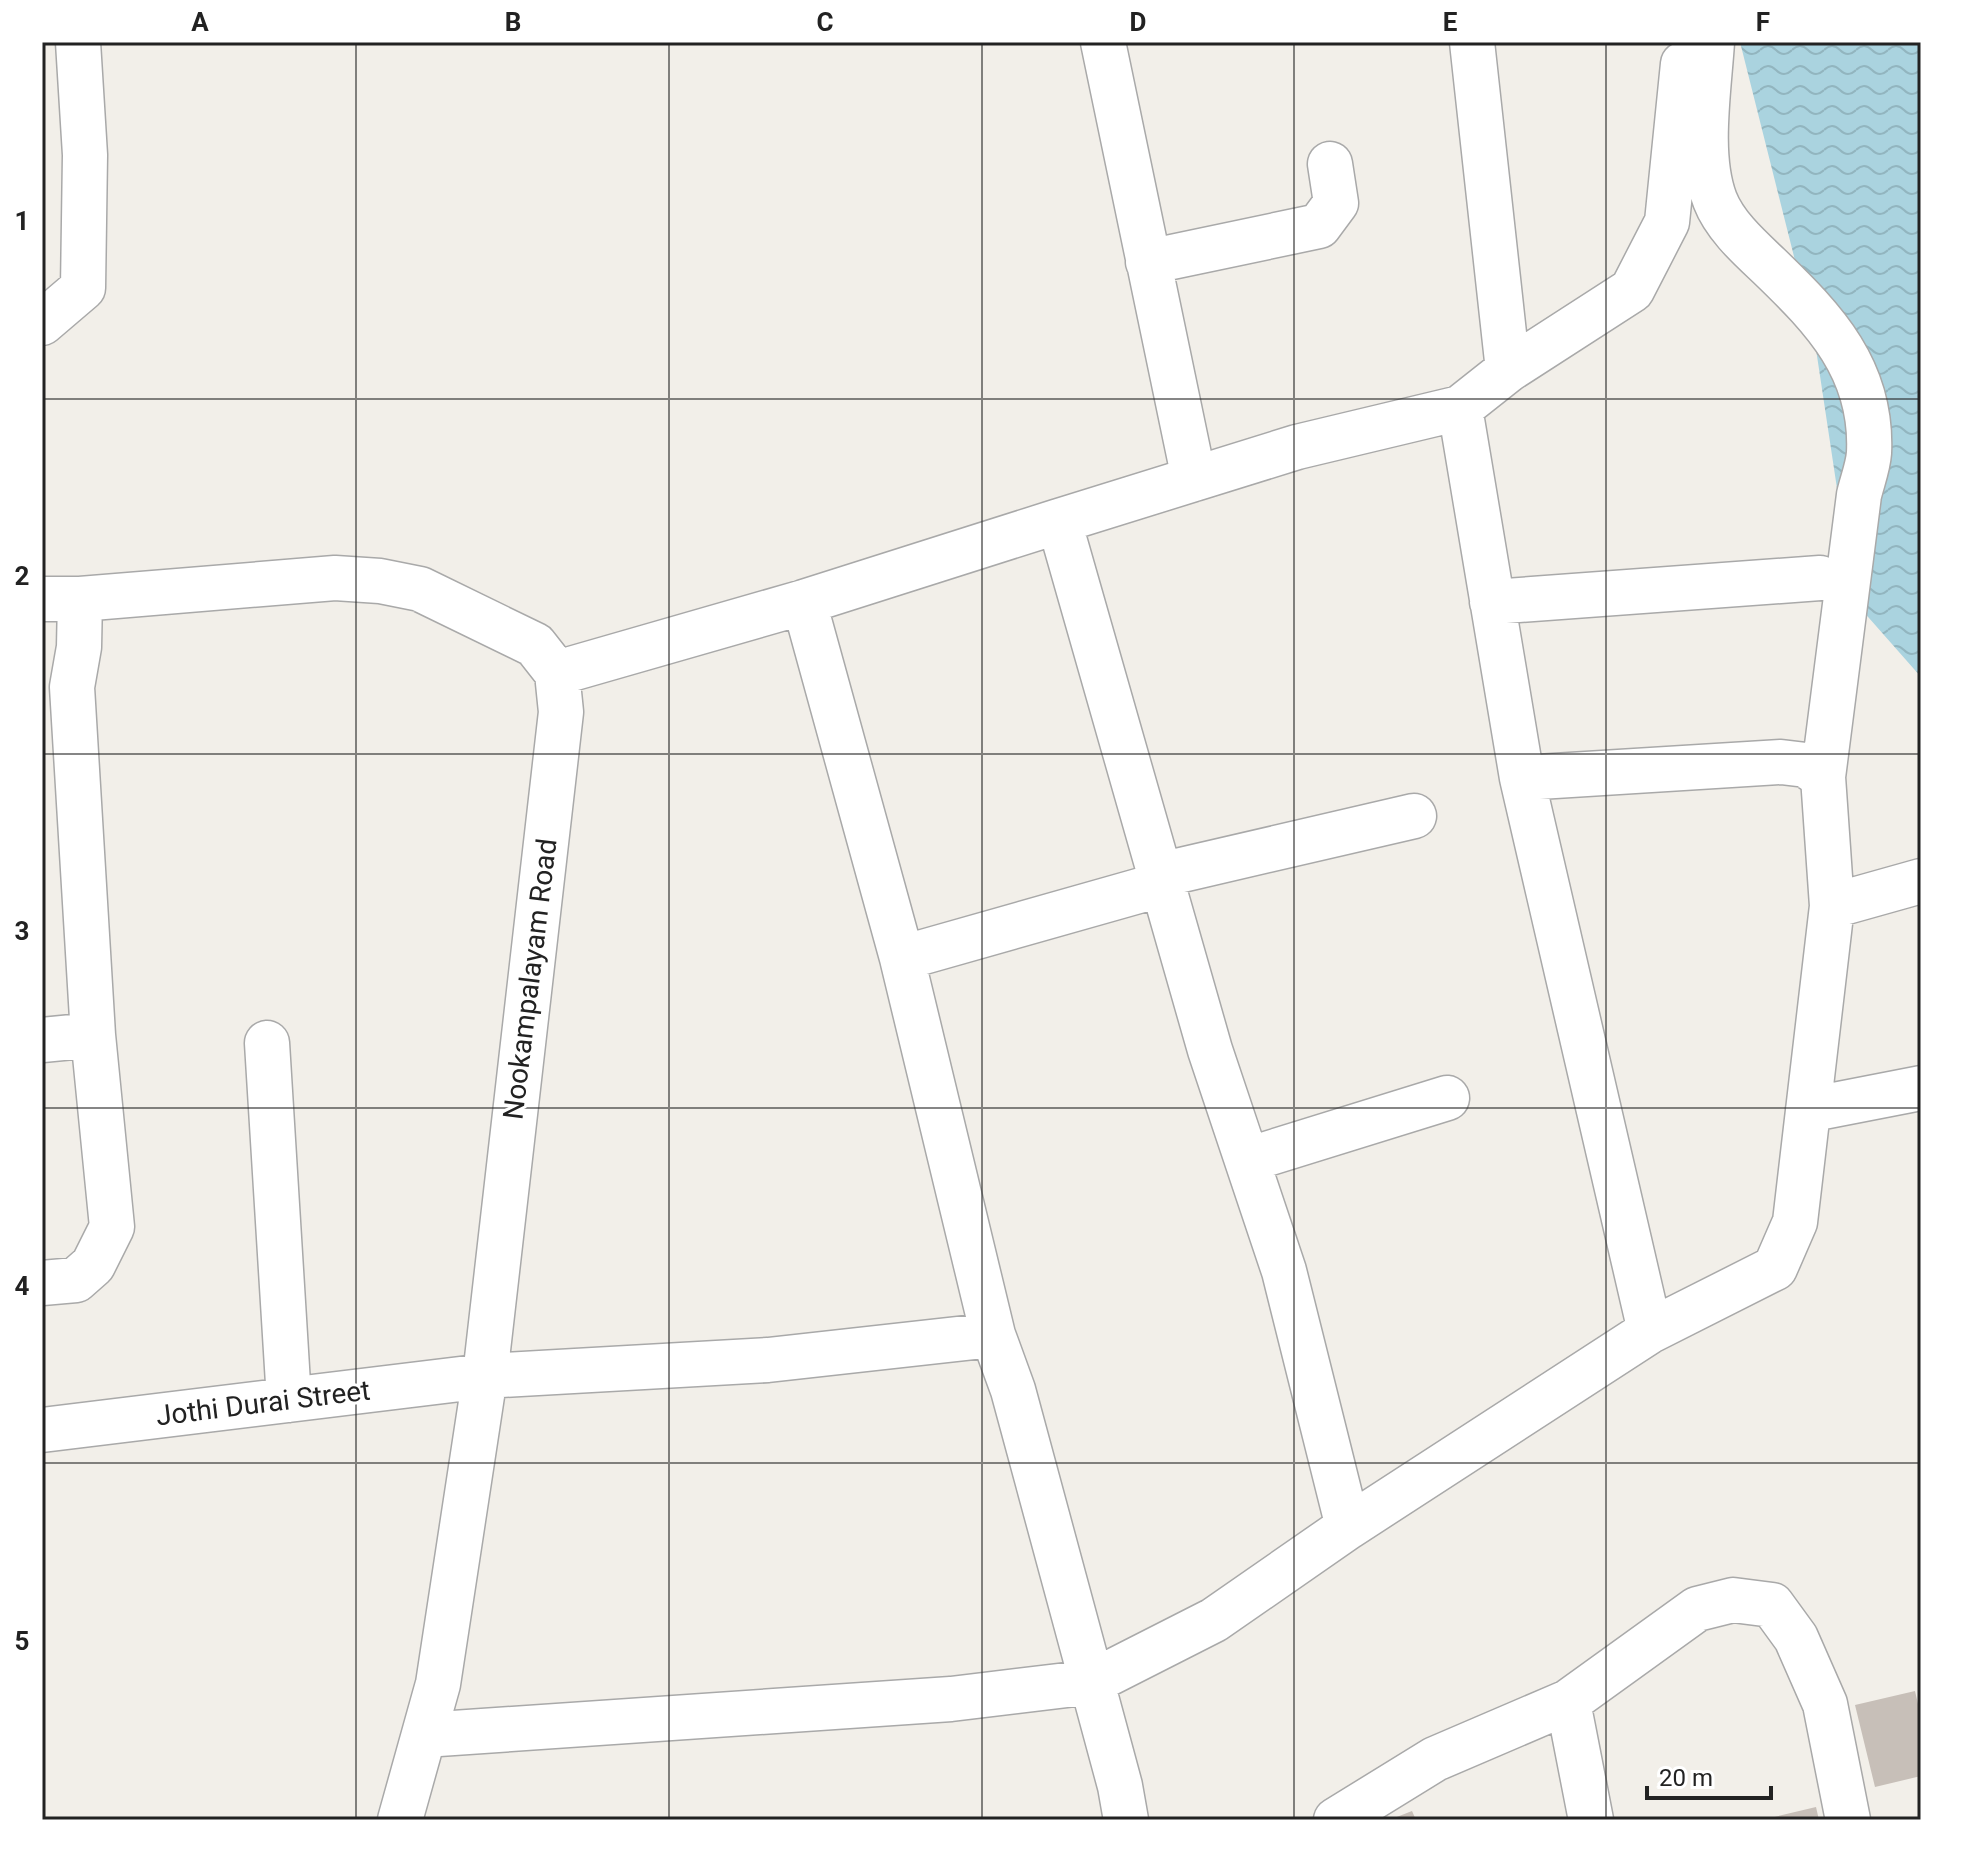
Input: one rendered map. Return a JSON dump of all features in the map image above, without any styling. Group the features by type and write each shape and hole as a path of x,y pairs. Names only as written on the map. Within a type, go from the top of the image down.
{"street":[{"path":"42,323 83,288 85,155 78,42"},
{"path":"1103,42 1194,479"},
{"path":"1472,42 1508,370"},
{"path":"42,1283 76,1280 93,1265 112,1227 57,689 79,647 61,599 335,578 380,581 420,589 535,645 557,673 804,602 1297,447 1460,408 1508,370 1632,290 1667,222 1685,42"},
{"path":"424,1735 951,1699 1092,1682 1214,1620 1348,1527 1650,1331 1775,1268 1795,1222 1832,906 1823,777 1859,495 1869,455 1866,415 1858,379 1841,344 1789,285 1742,240 1715,202 1707,168 1712,42"},
{"path":"1148,262 1319,226 1336,203 1330,164"},
{"path":"1460,408 1522,778 1650,1331"},
{"path":"1059,521 1210,1050 1284,1271 1348,1527"},
{"path":"1492,602 1820,578"},
{"path":"804,602 902,958 993,1335 1013,1390 1120,1786 1126,1820"},
{"name":"Nookampalayam Road","path":"400,1820 438,1684 485,1376 561,712 557,673"},
{"path":"1522,778 1781,762 1806,765 1823,777"},
{"path":"902,958 1162,880 1414,816"},
{"path":"1832,906 1921,881"},
{"path":"42,1040 93,1035"},
{"path":"267,1043 289,1400"},
{"path":"1808,1110 1921,1088"},
{"path":"1247,1160 1447,1098"},
{"name":"Jothi Durai Street","path":"42,1430 485,1376 768,1360 993,1335"},
{"path":"1336,1820 1435,1759 1568,1702 1697,1609 1733,1600 1772,1605 1796,1638 1825,1704 1848,1820"},
{"path":"1568,1702 1591,1820"}],"water":[{"path":"1740,42 1921,42 1921,677 1854,601 1814,336"}],"building":[{"path":"1915,1691 1921,1717 1921,1776 1875,1787 1855,1705"},
{"path":"1816,1807 1819,1820 1766,1820 1766,1819"},
{"path":"1412,1811 1416,1820 1389,1820"}]}
